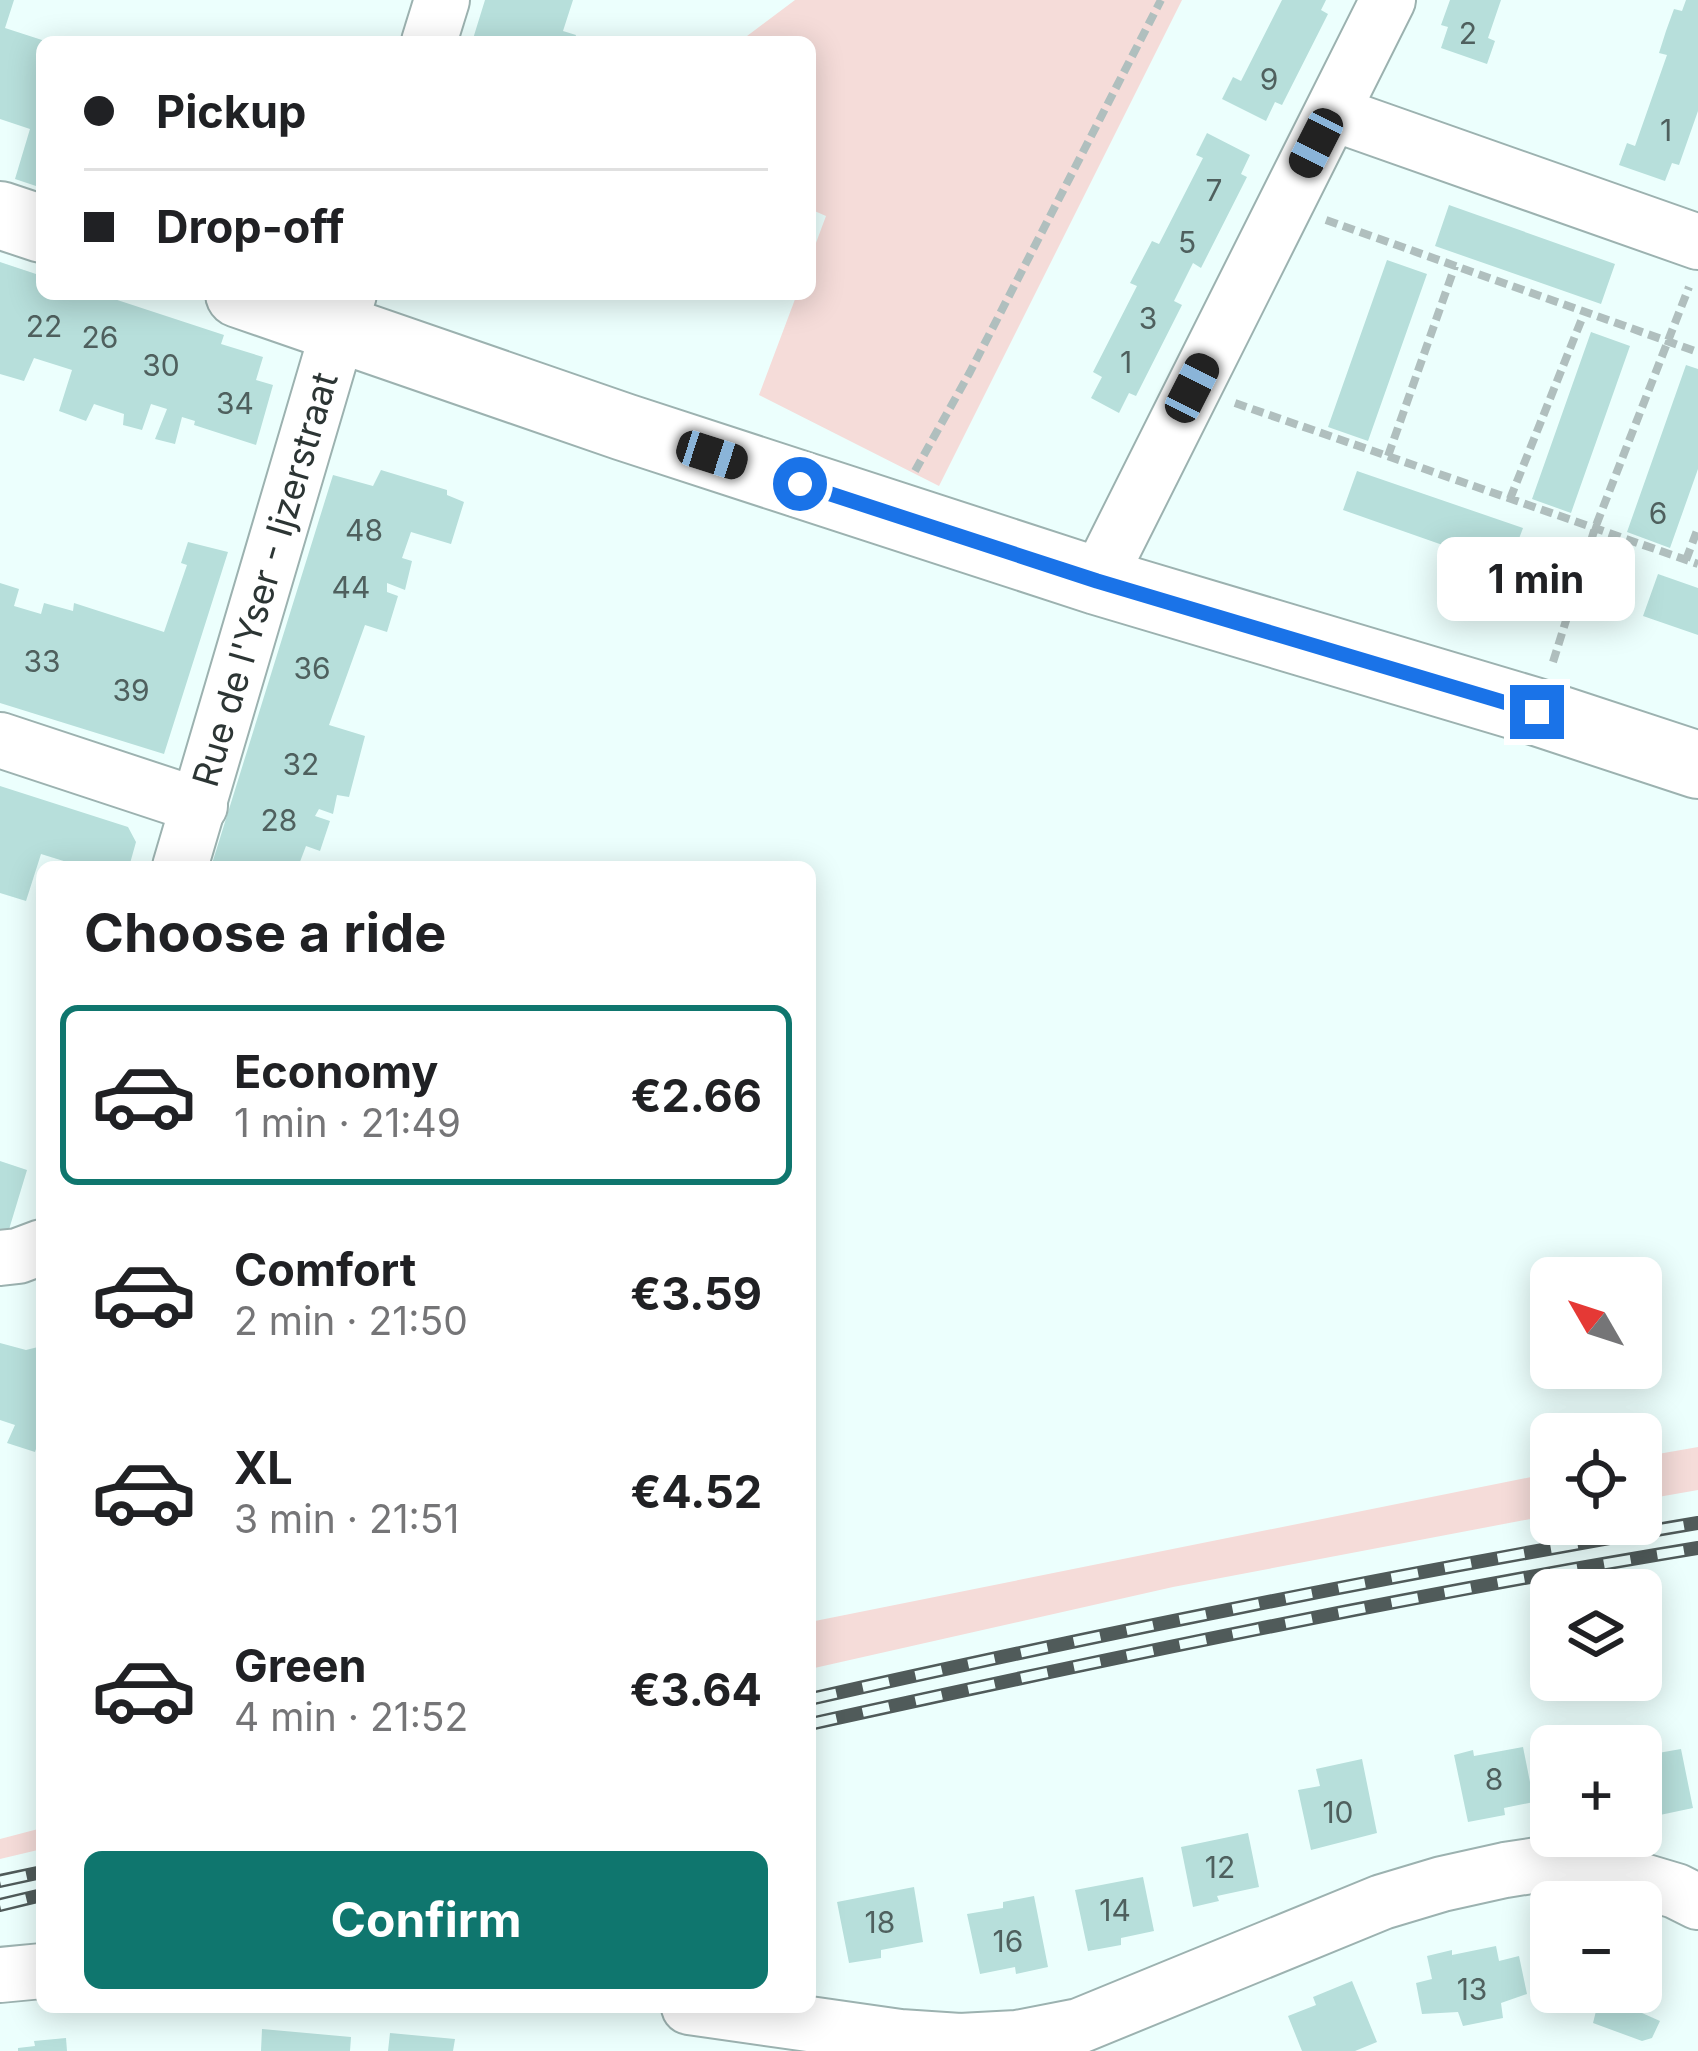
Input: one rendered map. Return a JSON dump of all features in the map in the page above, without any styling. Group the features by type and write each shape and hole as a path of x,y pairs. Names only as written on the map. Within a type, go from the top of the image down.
{"main road":[{"path":"0,215 36,227"},
{"path":"278,300 344,310 624,427 1097,581 1698,765"}],"street":[{"path":"430,36 442,0"},
{"path":"1097,581 1388,0"},
{"path":"1332,112 1694,262"},
{"name":"Rue de l'Yser - Ijzerstraat","path":"182,861 344,310"},
{"path":"0,740 200,806"},
{"path":"731,2013 900,2037 1027,2045 1320,1924 1442,1884 1505,1870 1544,1864 1592,1866 1698,1902"},
{"path":"0,1975 36,1972"}],"path":[{"path":"888,512 970,372 1161,0"},
{"path":"1285,206 1698,352"},
{"path":"1537,712 1595,528 1669,342 1694,262"},
{"path":"1388,456 1455,266"},
{"path":"1510,499 1585,311"},
{"path":"1192,388 1698,564"},
{"path":"1686,560 1698,528"}],"shaded area":[{"path":"795,0 1182,0 939,486 759,395 795,300 816,300 816,243 826,216 816,212 816,36 747,36"},
{"path":"1698,1447 1698,1490 1662,1496 1662,1453"},
{"path":"1530,1477 1530,1519 1173,1587 816,1668 816,1621"},
{"path":"36,1830 36,1850 0,1859 0,1839"}],"building":[{"path":"0,0 14,0 5,28 36,38 36,186 15,179 30,129 0,119"},
{"path":"485,0 573,0 563,31 576,36 474,36"},
{"path":"1282,0 1326,0 1321,10 1328,14 1282,105 1275,102 1266,121 1222,99 1233,77 1241,81"},
{"path":"1450,0 1501,0 1488,38 1495,41 1487,64 1441,48 1448,27 1441,25"},
{"path":"1686,0 1698,0 1698,111 1679,165 1672,163 1665,181 1619,165 1627,143 1635,146 1667,55 1659,53 1674,9 1682,11"},
{"path":"1207,133 1250,155 1241,174 1247,177 1201,268 1193,263 1174,301 1182,305 1136,396 1129,393 1119,413 1091,398 1102,377 1093,372 1137,286 1130,283 1152,241 1159,244 1203,158 1196,155"},
{"path":"1449,205 1615,264 1601,304 1435,246"},
{"path":"1387,260 1427,274 1368,441 1328,427"},
{"path":"0,262 36,274 36,300 117,300 224,335 221,344 263,357 256,380 273,385 256,445 182,417 175,444 155,439 167,409 151,404 142,430 123,425 124,414 94,404 86,421 59,411 72,370 34,358 24,381 0,374"},
{"path":"1591,332 1630,346 1571,513 1532,499"},
{"path":"1686,365 1698,369 1698,469 1670,548 1627,532"},
{"path":"381,470 447,490 447,495 464,502 451,544 411,532 402,558 412,561 405,590 387,583 387,592 398,596 387,632 365,625 329,725 365,736 349,797 337,795 333,814 319,809 315,816 330,821 320,851 306,846 300,861 213,861 333,475 373,486"},
{"path":"1357,471 1523,528 1508,568 1343,510"},
{"path":"188,542 228,552 164,754 0,703 0,583 19,589 14,606 41,614 44,603 73,611 74,603 164,632 187,565 181,563"},
{"path":"1658,574 1698,588 1698,635 1643,616"},
{"path":"0,786 128,827 136,842 131,861 64,861 41,854 26,901 0,893"},
{"path":"0,1161 27,1170 7,1236 0,1234"},
{"path":"0,1343 26,1350 36,1348 35,1452 7,1443 15,1425 0,1420"},
{"path":"1523,1747 1530,1803 1504,1808 1505,1815 1468,1822 1454,1755 1473,1750 1474,1756"},
{"path":"1681,1749 1693,1808 1662,1815 1662,1752"},
{"path":"1362,1759 1377,1833 1311,1850 1298,1790 1320,1786 1316,1769"},
{"path":"1248,1833 1259,1887 1193,1907 1181,1847"},
{"path":"1143,1877 1154,1931 1121,1938 1121,1945 1088,1951 1075,1890"},
{"path":"914,1887 923,1942 881,1950 881,1958 849,1963 837,1902"},
{"path":"1034,1896 1048,1967 1016,1974 1015,1967 980,1974 967,1914"},
{"path":"1496,1946 1499,1961 1519,1956 1527,1994 1501,2003 1503,2018 1463,2026 1458,2012 1422,2014 1416,1983 1432,1979 1427,1956"},
{"path":"1352,1981 1377,2042 1355,2051 1302,2051 1288,2016 1316,2005 1313,1997"},
{"path":"1596,2013 1642,2013 1660,2021 1652,2038 1642,2041 1593,2023"},
{"path":"262,2029 351,2037 350,2051 261,2051"},
{"path":"390,2033 455,2039 453,2051 388,2051"},
{"path":"66,2038 67,2051 18,2051 35,2046 34,2041"}],"railway":[{"path":"816,1698 1252,1605 1698,1523"},
{"path":"816,1723 1253,1630 1698,1548"},
{"path":"0,1881 36,1873"},
{"path":"0,1905 36,1896"}],"route":[{"path":"800,484 1097,581 1537,712"}]}
